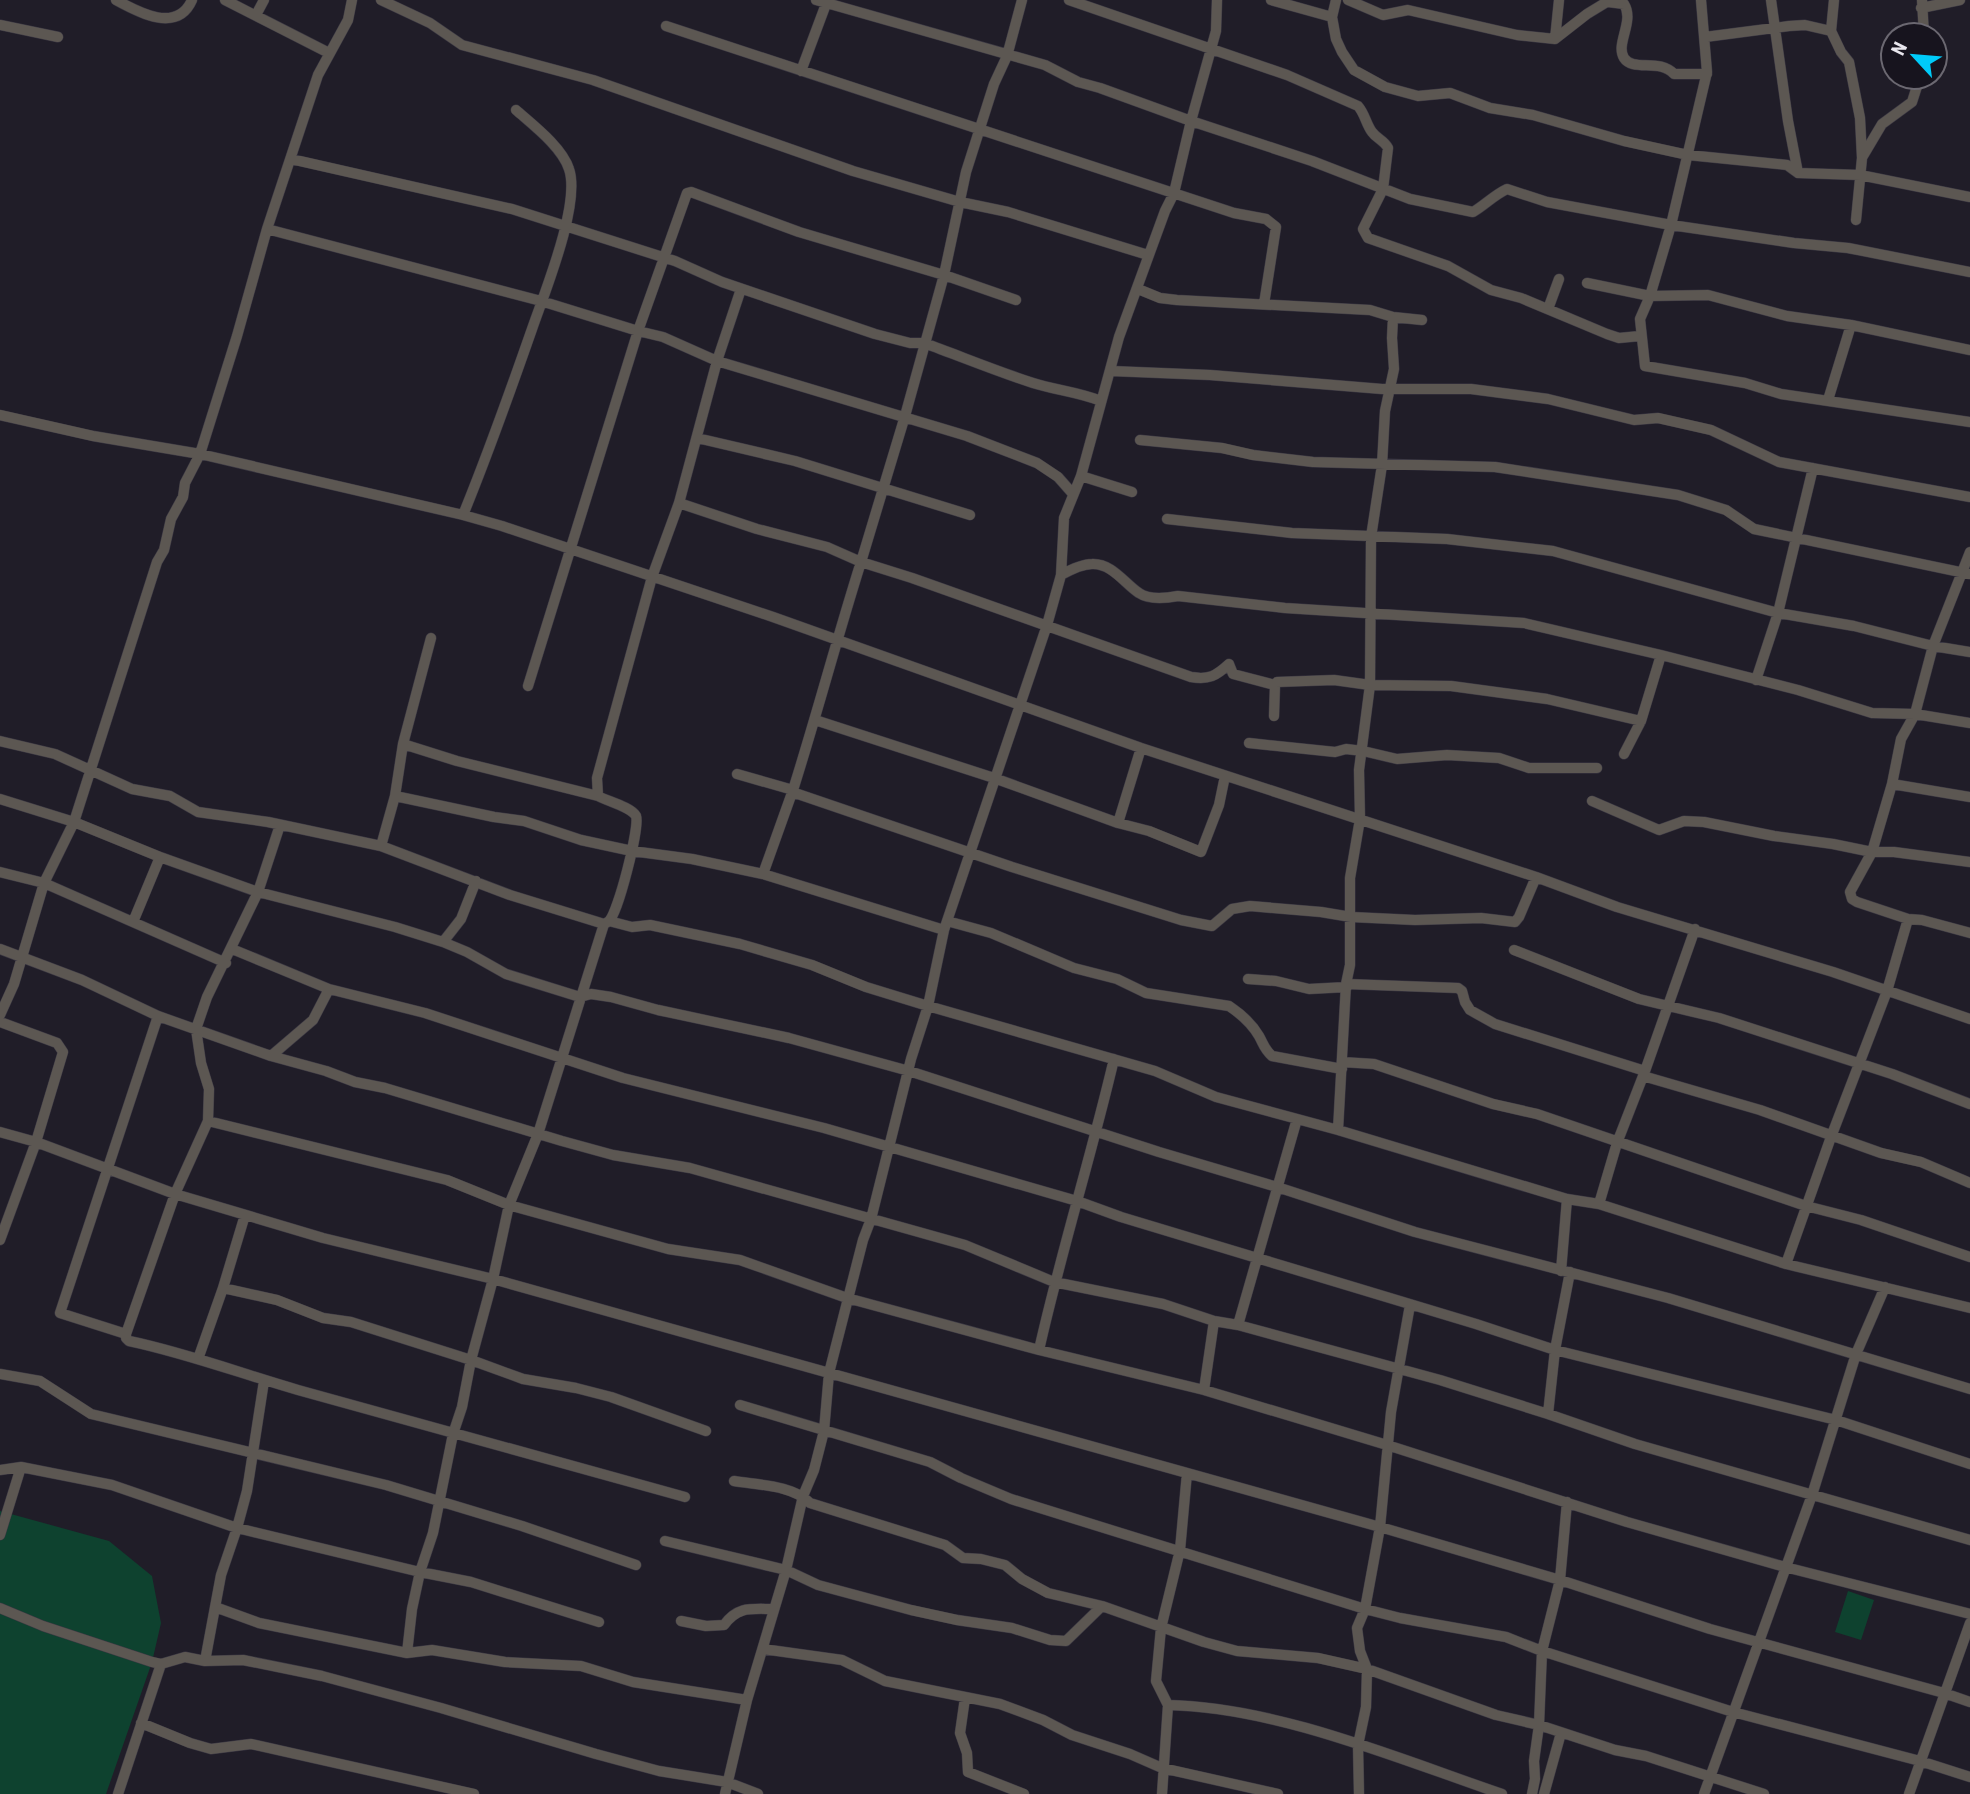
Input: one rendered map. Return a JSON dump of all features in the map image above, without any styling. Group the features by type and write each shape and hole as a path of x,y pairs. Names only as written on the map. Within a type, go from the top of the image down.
{"street":[{"path":"116,0 150,18 175,17 188,7 192,0"},
{"path":"225,0 329,53"},
{"path":"256,15 264,0"},
{"path":"0,1015 14,984 44,883 74,822 127,650 157,562 164,550 171,519 200,454 267,229 318,75 348,20 352,0"},
{"path":"381,0 430,23 462,45 593,80 853,171 960,202 1008,212 1149,255"},
{"path":"763,874 827,683 836,641 905,416 944,275 966,172 994,84 1007,56 1021,0"},
{"path":"1069,0 1287,75 1358,106 1365,114 1369,129 1388,148 1383,189 1363,229 1368,238 1448,266 1491,290 1548,309 1619,338 1640,336"},
{"path":"725,1794 747,1700 786,1570 803,1496 814,1470 824,1431 829,1373 847,1298 928,1006 945,926 1047,625 1060,575 1064,518 1081,476 1119,337 1164,211 1174,193 1212,50 1216,32 1217,0"},
{"path":"1271,0 1332,17"},
{"path":"1336,0 1332,17 1336,40 1354,69 1385,87 1419,96 1450,93 1490,108 1533,115 1624,141 1688,155 1787,165 1798,173 1860,175 1970,197"},
{"path":"1348,0 1383,15 1409,5 1517,35 1555,40 1587,14 1609,1 1625,4 1628,11 1621,49 1622,56 1627,61 1632,64 1661,65 1675,74 1707,74"},
{"path":"1555,40 1559,0"},
{"path":"1702,0 1707,74 1671,225 1650,296 1640,319 1645,366 1745,383 1781,394 1970,422"},
{"path":"1771,0 1798,173"},
{"path":"1834,0 1831,31 1849,62 1860,118 1862,158 1856,220"},
{"path":"1922,4 1960,0"},
{"path":"801,71 821,2 1045,65 1078,82 1312,161 1410,199 1473,212 1486,204 1493,195 1507,189 1547,202 1671,225 1849,248 1970,272"},
{"path":"0,25 58,37"},
{"path":"1705,37 1805,25 1831,31"},
{"path":"666,26 1234,213 1266,219 1276,227 1264,304"},
{"path":"1862,158 1882,124 1912,102 1916,91"},
{"path":"463,515 488,455 541,301 566,225 571,191 569,169 553,144 516,110"},
{"path":"291,159 512,209 566,225 663,257 741,289 875,334 910,343 924,343 1032,383 1087,395 1101,401"},
{"path":"528,686 638,331 687,193 691,192 799,232 944,275 1016,300"},
{"path":"267,229 541,301 663,337 717,361 967,436 1037,463 1058,477 1073,494"},
{"path":"1548,309 1559,279"},
{"path":"1587,283 1650,296 1708,295 1787,316 1851,325 1970,350"},
{"path":"598,796 597,778 601,759 652,577 679,503 717,361 741,289"},
{"path":"1138,289 1160,298 1177,300 1370,310 1393,317 1422,320"},
{"path":"1338,1130 1350,965 1350,878 1360,819 1359,770 1370,685 1371,537 1382,465 1385,411 1394,369 1393,317"},
{"path":"1828,400 1851,325"},
{"path":"1111,371 1391,389 1471,389 1548,399 1634,420 1658,418 1711,430 1779,462 1970,497"},
{"path":"0,415 93,436 200,454 463,515 569,548 1141,748 1536,877 1617,907 1833,971 1970,1019"},
{"path":"697,438 795,461 970,515"},
{"path":"1140,440 1222,448 1280,459 1382,465 1495,467 1678,495 1726,510 1754,529 1967,573"},
{"path":"1756,680 1778,613 1813,468"},
{"path":"1081,476 1132,492"},
{"path":"679,503 757,529 827,547 861,562 1191,677 1205,679 1216,676 1229,664 1233,674 1275,685 1277,682 1334,680 1370,685 1451,686 1547,699 1641,721"},
{"path":"1167,519 1292,533 1447,539 1553,551 1778,613 1854,626 1933,646 1970,652"},
{"path":"1970,552 1967,573 1933,646 1915,714 1901,739 1892,784 1871,852 1850,892 1857,902 1908,919 1922,920 1970,933"},
{"path":"1060,575 1093,564 1105,567 1140,594 1164,598 1178,596 1285,608 1524,623 1661,655 1872,712 1915,714 1970,723"},
{"path":"380,846 395,796 402,744 431,638"},
{"path":"1624,754 1641,721 1661,655"},
{"path":"1274,716 1275,685"},
{"path":"815,720 994,778 1118,823 1149,831 1201,852 1219,805 1225,776"},
{"path":"0,741 55,754 132,789 170,796 198,812 280,825 380,846 510,895 606,923 632,927 650,925 740,944 812,965 866,987 928,1006 1155,1071 1216,1097 1338,1130 1567,1199 1599,1204 1786,1264 1970,1308"},
{"path":"1249,743 1335,752 1346,749 1397,759 1447,755 1499,758 1529,768 1597,768"},
{"path":"402,744 457,761 598,796 634,813 637,820 632,851 615,910 606,923 538,1134 509,1205 462,1407 453,1434 433,1533 420,1572 407,1653"},
{"path":"1118,823 1141,748"},
{"path":"737,774 970,852 1197,924 1212,926 1232,909 1250,906 1415,920 1481,918 1515,922 1520,917 1536,877"},
{"path":"1892,784 1970,797"},
{"path":"395,796 524,821 581,840 632,851 692,859 763,874 945,926 991,933 1074,968 1117,979 1146,993 1229,1006 1252,1027 1261,1039 1264,1049 1272,1056 1342,1065 1374,1063 1493,1104 1537,1114 1806,1206 1861,1220 1970,1257"},
{"path":"0,799 74,822 160,857 258,892 443,942 506,974 580,997 591,994 611,997 658,1010 789,1038 909,1071 1277,1186 1415,1233 1668,1298 1970,1389"},
{"path":"1592,801 1659,830 1684,821 1704,822 1871,852 1894,852 1970,862"},
{"path":"280,825 258,892 226,963 207,997 196,1029 201,1063 209,1089 208,1121 175,1194 126,1338 264,1381 685,1497"},
{"path":"133,922 160,857"},
{"path":"0,872 44,883 226,963"},
{"path":"443,942 461,919 476,881"},
{"path":"1786,1264 1831,1137 1888,991 1908,919"},
{"path":"1599,1204 1616,1143 1644,1074 1695,929"},
{"path":"0,949 82,980 158,1016 271,1056 613,1155 691,1168 965,1245 1054,1282 1163,1304 1214,1321 1238,1325 1440,1380 1635,1444 1970,1540"},
{"path":"232,949 329,989 425,1013 623,1077 768,1112 890,1147 1077,1201 1121,1217 1555,1350 1836,1420 1970,1464"},
{"path":"1514,950 1639,999 1719,1018 1892,1074 1970,1104"},
{"path":"1248,979 1276,981 1309,989 1347,986 1458,988 1470,1010 1495,1024 1724,1101 1760,1110 1831,1137 1900,1159 1921,1162 1970,1183"},
{"path":"271,1056 313,1020 329,989"},
{"path":"126,1334 60,1313 158,1016"},
{"path":"0,1022 57,1043 64,1052 36,1142 0,1240"},
{"path":"1039,1350 1054,1282 1097,1131 1114,1059"},
{"path":"1238,1325 1297,1119"},
{"path":"208,1121 447,1180 509,1205 668,1249 740,1260 847,1298 1039,1350 1205,1390 1627,1522 1785,1567 1970,1614"},
{"path":"0,1132 36,1142 175,1194 323,1238 493,1279 1380,1527 1560,1580 1612,1599 1970,1702"},
{"path":"1548,1414 1565,1271 1567,1199"},
{"path":"198,1359 245,1215"},
{"path":"1704,1794 1812,1495 1856,1354 1885,1287"},
{"path":"223,1288 277,1300 323,1318 351,1322 523,1379 611,1397 706,1431"},
{"path":"1359,1794 1358,1745 1366,1707 1367,1669 1357,1640 1359,1618 1364,1609 1380,1527 1387,1445 1410,1306"},
{"path":"1205,1390 1214,1321"},
{"path":"0,1374 40,1381 91,1413 440,1500 636,1565"},
{"path":"205,1661 220,1575 247,1491 264,1381"},
{"path":"740,1405 930,1462 1011,1499 1364,1609 1506,1637 1733,1712 1920,1761 1970,1777"},
{"path":"0,1535 21,1467"},
{"path":"0,1470 21,1467 112,1485 237,1528 471,1582 599,1622"},
{"path":"1162,1794 1168,1705 1156,1681 1161,1628 1180,1550 1187,1473"},
{"path":"734,1481 783,1489 803,1496 810,1503 945,1545 963,1558 1005,1565 1022,1579 1048,1593 1102,1606 1161,1628 1237,1651 1318,1658 1367,1669 1496,1715 1539,1725 1615,1750 1646,1756 1764,1794"},
{"path":"1532,1794 1539,1725 1542,1651 1560,1580 1567,1502"},
{"path":"665,1541 786,1570 818,1585 934,1615 1012,1628 1050,1640 1066,1641 1102,1606"},
{"path":"215,1607 258,1623 407,1653 432,1650 505,1662 581,1666 633,1682 747,1700"},
{"path":"0,1608 43,1626 160,1664 186,1657 205,1661 243,1660 322,1676 659,1771 727,1782 758,1794"},
{"path":"681,1621 706,1626 723,1625 732,1614 747,1609 773,1609"},
{"path":"1909,1794 1970,1623"},
{"path":"763,1649 842,1660 885,1681 1000,1704 1043,1720 1072,1735 1163,1768 1278,1794"},
{"path":"118,1794 160,1664"},
{"path":"965,1698 960,1733 967,1753 968,1773 1024,1794"},
{"path":"1168,1705 1217,1708 1292,1725 1502,1794"},
{"path":"141,1723 211,1749 251,1744 474,1794"},
{"path":"1544,1794 1561,1733"}],"green space":[{"path":"0,1511 109,1541 152,1576 161,1623 152,1662 106,1794 0,1794"},
{"path":"1848,1591 1874,1600 1861,1640 1835,1632"}]}
